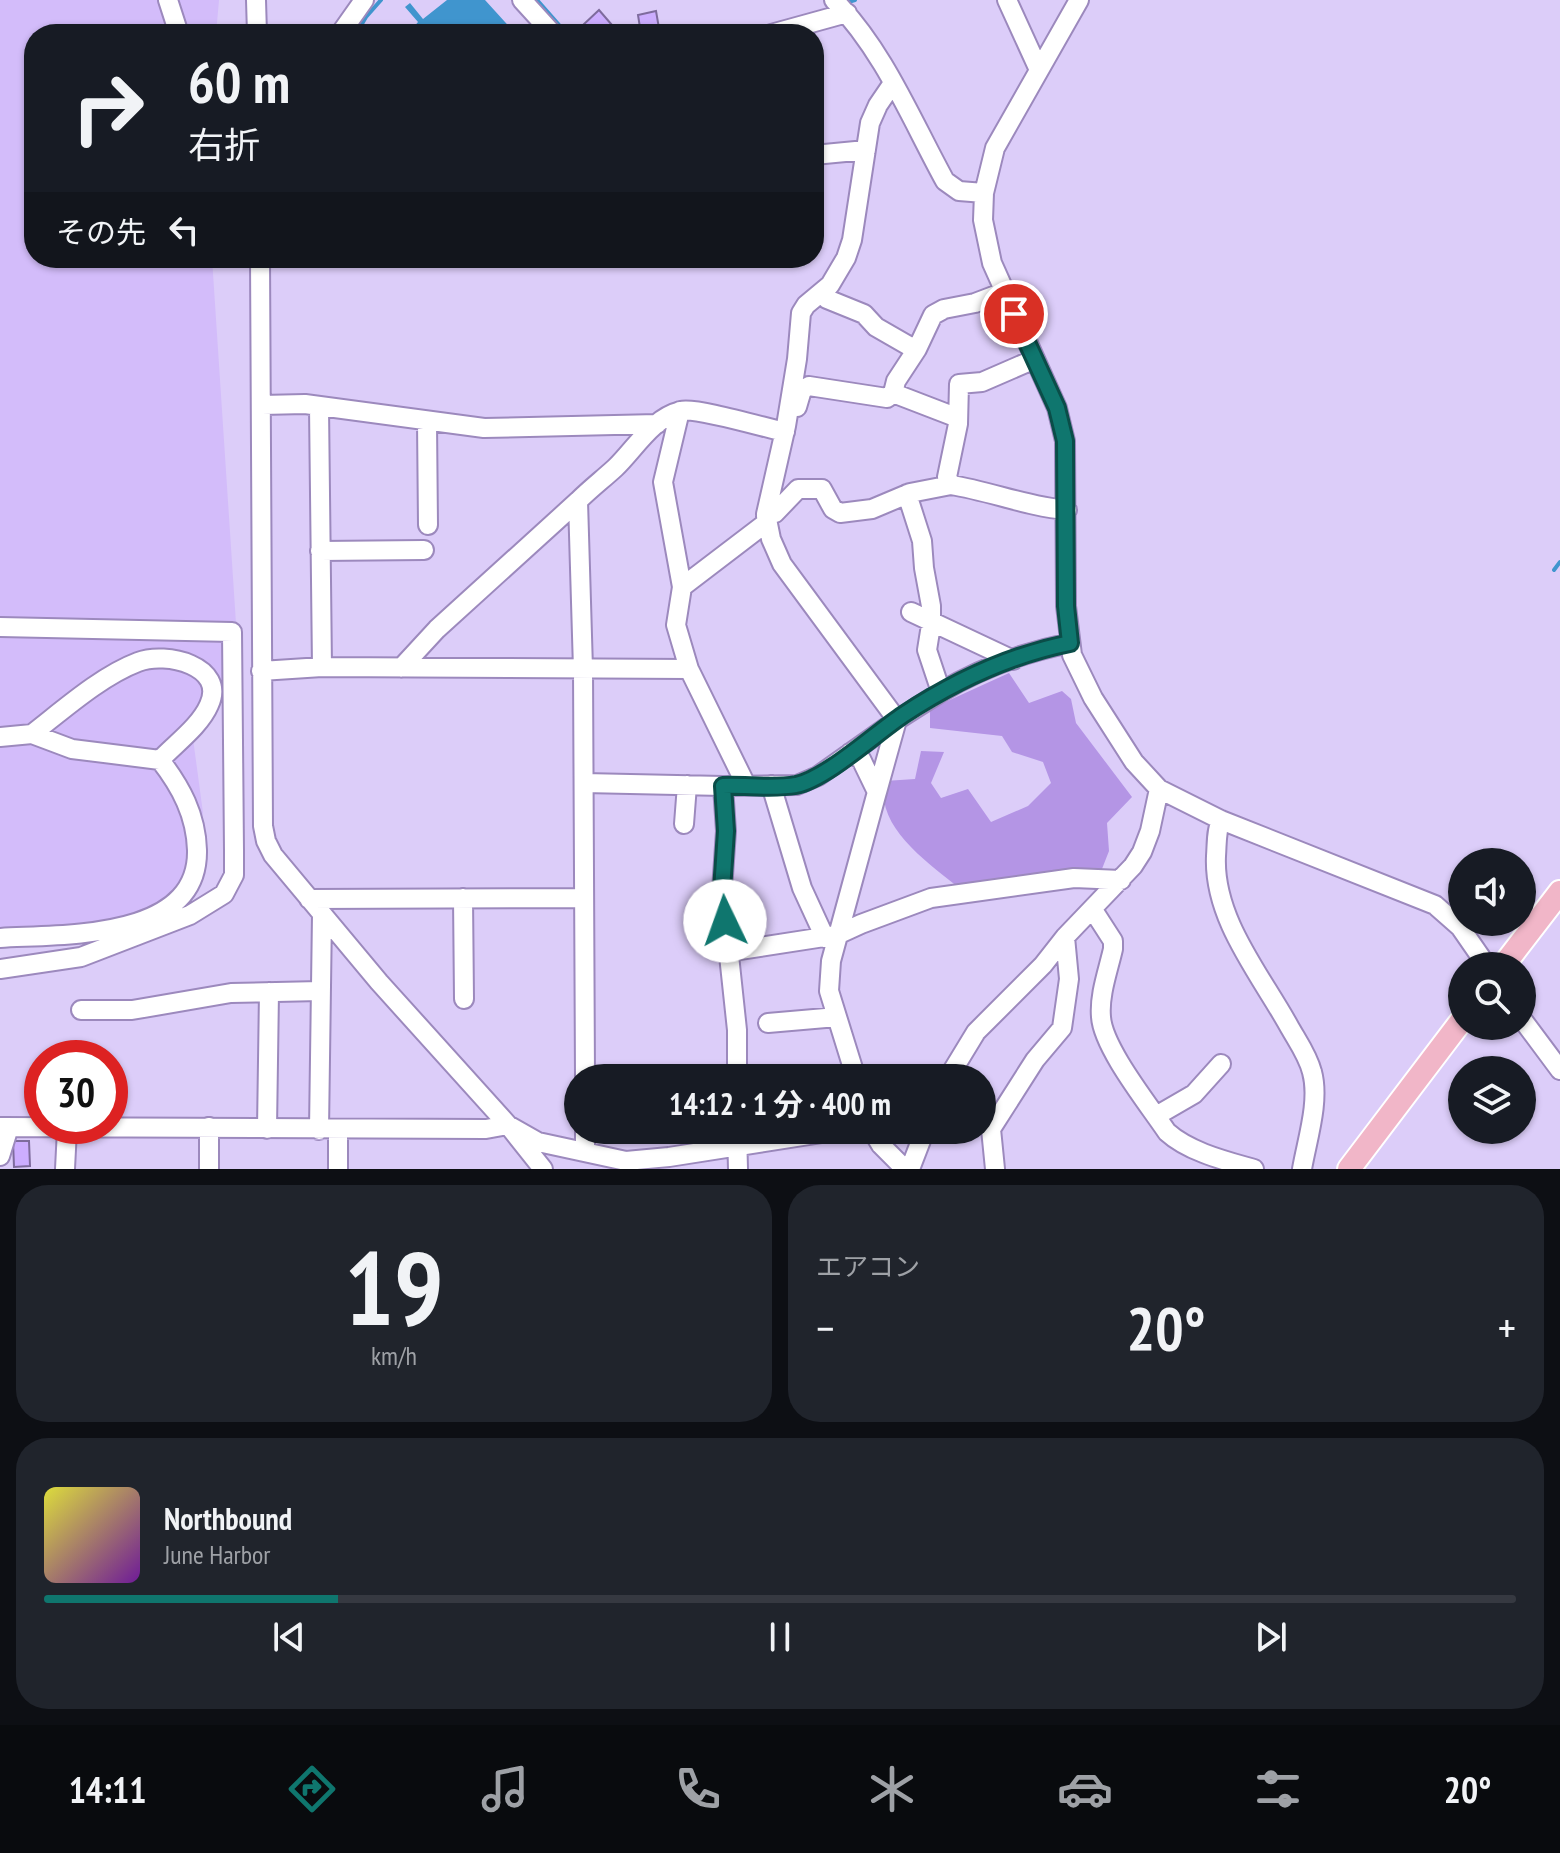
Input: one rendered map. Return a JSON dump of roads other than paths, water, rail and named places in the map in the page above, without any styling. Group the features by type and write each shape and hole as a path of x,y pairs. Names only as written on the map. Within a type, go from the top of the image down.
{"main road":[{"path":"1514,952 1560,892"},
{"path":"1349,1169 1448,1038"}],"street":[{"path":"168,0 176,24"},
{"path":"256,0 257,24"},
{"path":"347,24 364,0"},
{"path":"522,0 544,24"},
{"path":"1007,0 1039,70"},
{"path":"1079,0 995,148 984,193 986,242 1004,292 1057,408 1065,441 1066,606 1070,643 1077,666 1093,698 1134,762 1159,789 1221,820 1435,905 1460,927 1477,952"},
{"path":"796,24 840,6 861,30 893,83 945,181 959,191 984,193"},
{"path":"893,83 870,123 852,240 846,258 830,285 801,313 785,429 766,520 782,564 897,720"},
{"path":"824,154 866,150"},
{"path":"260,268 262,789 266,841 273,855 322,915 508,1125 543,1169"},
{"path":"785,429 793,422 805,387 887,398 893,393 896,381 937,311 975,303 1004,292"},
{"path":"821,293 827,299 864,314 876,327 916,350"},
{"path":"951,485 947,470 958,418 959,384 982,382 1035,359"},
{"path":"893,393 958,418"},
{"path":"262,405 305,404 484,428 657,424"},
{"path":"319,407 322,667"},
{"path":"401,668 437,629 615,468 657,424 680,411 785,429"},
{"path":"680,411 663,482 682,587 676,625 689,669 746,785"},
{"path":"427,422 428,525"},
{"path":"682,587 775,513 798,489 822,489 833,509 840,513 872,509 907,494 951,485 1067,510"},
{"path":"907,494 922,541 931,620 927,650 941,692"},
{"path":"578,501 583,669 585,1064"},
{"path":"320,551 424,550"},
{"path":"911,612 1013,660"},
{"path":"0,627 232,632 234,835 234,875 229,885 224,894 190,915 81,957 0,969"},
{"path":"584,783 797,785 818,776 897,720 958,682 1013,660 1070,643"},
{"path":"32,734 88,690 138,662 156,657 171,658 197,667 213,691 209,706 160,760"},
{"path":"261,671 322,667 689,669"},
{"path":"852,1064 829,991 831,936 897,720"},
{"path":"0,737 32,734 72,749 160,760 177,782 188,804 195,830 197,860 190,886 181,897 169,908 132,924 102,931 0,938"},
{"path":"850,753 861,759 877,792"},
{"path":"684,824 687,785"},
{"path":"771,785 802,888 831,936"},
{"path":"723,786 726,831 722,890 737,1030 737,1064"},
{"path":"957,1064 976,1032 1043,965 1065,937 1121,880 1142,852 1159,789"},
{"path":"1221,820 1215,875 1218,888 1235,934 1286,1020 1312,1072 1314,1098 1302,1169"},
{"path":"727,952 831,936 931,898 1074,878 1121,880"},
{"path":"463,898 464,999"},
{"path":"309,899 584,898"},
{"path":"1093,910 1113,941 1102,999 1101,1019 1105,1034 1156,1116 1175,1139 1223,1160 1254,1169"},
{"path":"319,1130 322,915"},
{"path":"995,1169 991,1129 1035,1060 1062,1028 1069,979 1065,937"},
{"path":"81,1010 132,1010 231,993 320,991"},
{"path":"267,1129 269,992"},
{"path":"768,1023 837,1017"},
{"path":"1536,1038 1560,1070"},
{"path":"1156,1116 1194,1094 1221,1064"},
{"path":"128,1128 486,1129 508,1125 538,1142 626,1161 669,1157 713,1144"},
{"path":"0,1156 5,1127"},
{"path":"209,1127 209,1169"},
{"path":"338,1130 338,1169"},
{"path":"65,1169 66,1144"},
{"path":"585,1144 585,1152"},
{"path":"737,1144 738,1169"},
{"path":"880,1144 908,1169 919,1144"}],"water":[{"path":"447,0 485,0 507,24 416,24 418,22 405,7 410,3 423,19"}],"waterway":[{"path":"362,24 381,0"},
{"path":"537,0 558,24"},
{"path":"848,2 855,0"},
{"path":"1554,570 1560,562"}]}
